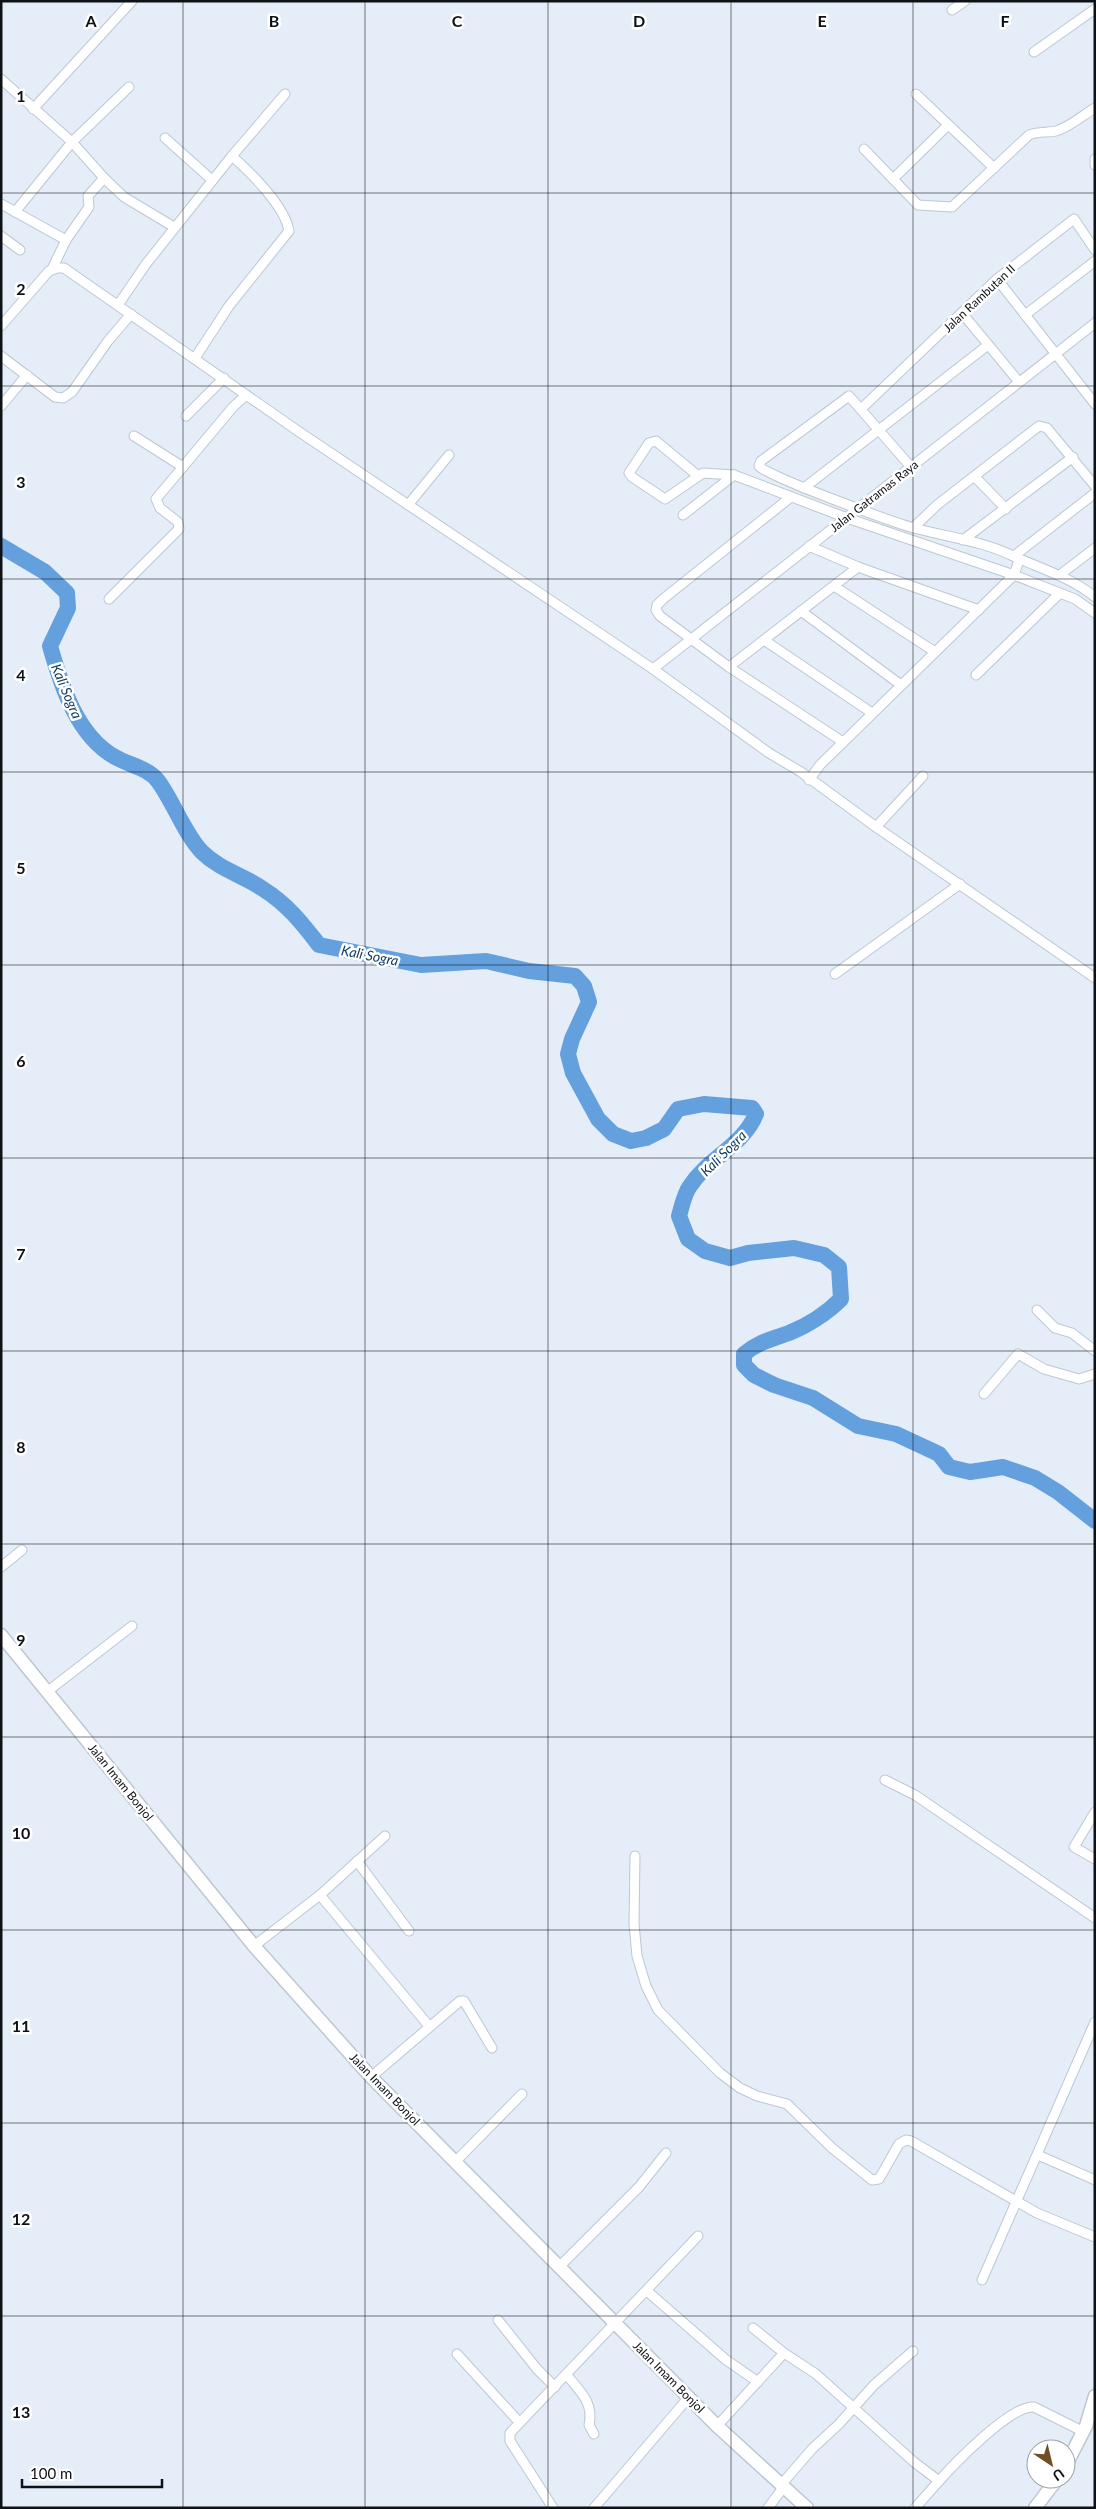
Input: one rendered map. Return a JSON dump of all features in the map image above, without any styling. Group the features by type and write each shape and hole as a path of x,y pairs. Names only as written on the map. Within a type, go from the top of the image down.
{"main road":[{"name":"Jalan Imam Bonjol","path":"1,1635 254,1946 371,2077 717,2426 807,2508"},
{"path":"1076,2449 1088,2429 1095,2396"},
{"path":"1035,2508 1049,2489"}],"street":[{"path":"33,109 132,1"},
{"path":"952,10 965,1"},
{"path":"1034,52 1095,9"},
{"path":"3,84 72,142 124,197 174,227"},
{"path":"15,212 72,142 129,87"},
{"path":"118,305 174,227 285,94"},
{"path":"916,94 994,168"},
{"path":"864,149 918,205 952,207 1029,135 1038,131 1056,131 1095,108"},
{"path":"893,179 948,125"},
{"path":"165,138 212,180"},
{"path":"195,358 229,306 289,230 284,214 254,177 232,156"},
{"path":"1095,159 1095,165"},
{"path":"1,326 52,269 66,240 89,207 86,201 88,196 104,178"},
{"path":"1,204 66,240"},
{"name":"Jalan Rambutan II","path":"861,408 997,279 1074,219 1095,250"},
{"path":"1,236 20,250"},
{"path":"1026,315 1095,261"},
{"path":"52,269 64,268 132,314 246,395 652,669 1095,978"},
{"path":"997,279 1095,404"},
{"path":"962,313 1019,382"},
{"path":"1,356 55,397 68,395 108,341 132,314"},
{"name":"Jalan Gatramas Raya","path":"652,669 1056,353 1093,327"},
{"path":"804,488 988,345"},
{"path":"1,406 27,375"},
{"path":"186,416 224,378"},
{"path":"109,598 179,529 178,522 160,508 156,501 233,407 246,395"},
{"path":"911,467 849,396 761,462 759,466 764,471 804,488 913,528 963,540 1060,574 1095,597"},
{"path":"913,528 937,506 1039,426 1047,428 1073,457 1095,486"},
{"path":"134,436 183,467"},
{"path":"697,475 656,442 649,443 629,472 632,477 665,499 697,475 703,473 734,475 847,518 1014,575 1075,599 1095,613"},
{"path":"408,505 449,454"},
{"path":"963,540 1073,457"},
{"path":"683,515 734,475"},
{"path":"975,476 1006,509"},
{"path":"809,780 820,765 900,685 1014,575 1017,558 1095,493"},
{"path":"791,497 657,605 656,610 660,616 729,667 843,742"},
{"path":"809,546 858,568 979,610"},
{"path":"1060,574 1095,548"},
{"path":"729,667 858,568"},
{"path":"834,586 936,652"},
{"path":"976,675 1059,594"},
{"path":"801,612 900,685"},
{"path":"764,640 872,713"},
{"path":"876,827 923,776"},
{"path":"835,974 960,884"},
{"path":"1037,1310 1055,1328 1072,1333 1095,1351"},
{"path":"984,1394 1018,1354 1044,1369 1079,1379 1088,1378 1095,1374"},
{"path":"1,1567 22,1550"},
{"path":"48,1691 132,1626"},
{"path":"885,1780 915,1796 1095,1918"},
{"path":"1095,1812 1074,1847 1095,1859"},
{"path":"254,1946 320,1895 385,1836"},
{"path":"635,1856 634,1924 637,1956 646,1986 652,2001 670,2024 720,2073 740,2088 757,2096 787,2104 832,2148 872,2180 879,2180 899,2144 908,2140 1037,2213 1095,2237"},
{"path":"357,1861 409,1931"},
{"path":"320,1895 428,2026"},
{"path":"371,2077 428,2026 463,2001 492,2048"},
{"path":"982,2280 1018,2202 1073,2068 1095,2022"},
{"path":"455,2162 522,2094"},
{"path":"559,2266 639,2187 666,2153"},
{"path":"1038,2155 1095,2180"},
{"path":"553,2508 510,2441 510,2433 698,2236"},
{"path":"647,2291 725,2359 758,2382"},
{"path":"498,2320 537,2369 555,2387"},
{"path":"753,2328 784,2353 816,2374 939,2481"},
{"path":"768,2508 812,2449 855,2408 874,2385 913,2352"},
{"path":"717,2426 784,2353"},
{"path":"457,2354 519,2422"},
{"path":"567,2375 589,2404 592,2413 589,2425 594,2434"},
{"path":"594,2508 689,2397"},
{"path":"916,2508 963,2456 1001,2423 1029,2406 1034,2406 1088,2429"}],"waterway":[{"name":"Kali Sogra","path":"1,546 45,572 67,593 68,608 50,646 65,693 90,736 115,757 144,770 154,777 164,789 190,837 202,852 224,868 272,895 287,908 319,945 421,965 486,961 529,971 575,976 584,986 589,1002 572,1039 568,1054 573,1073 598,1119 613,1134 631,1141 646,1138 664,1129 678,1109 704,1104 752,1108 756,1114 743,1135 697,1176 686,1193 679,1216 688,1239 705,1251 730,1258 748,1253 794,1248 824,1255 839,1267 841,1299 810,1323 760,1344 744,1354 744,1365 754,1375 774,1385 813,1398 858,1426 896,1434 939,1454 949,1467 970,1472 1003,1467 1035,1478 1058,1492 1095,1521"}]}
